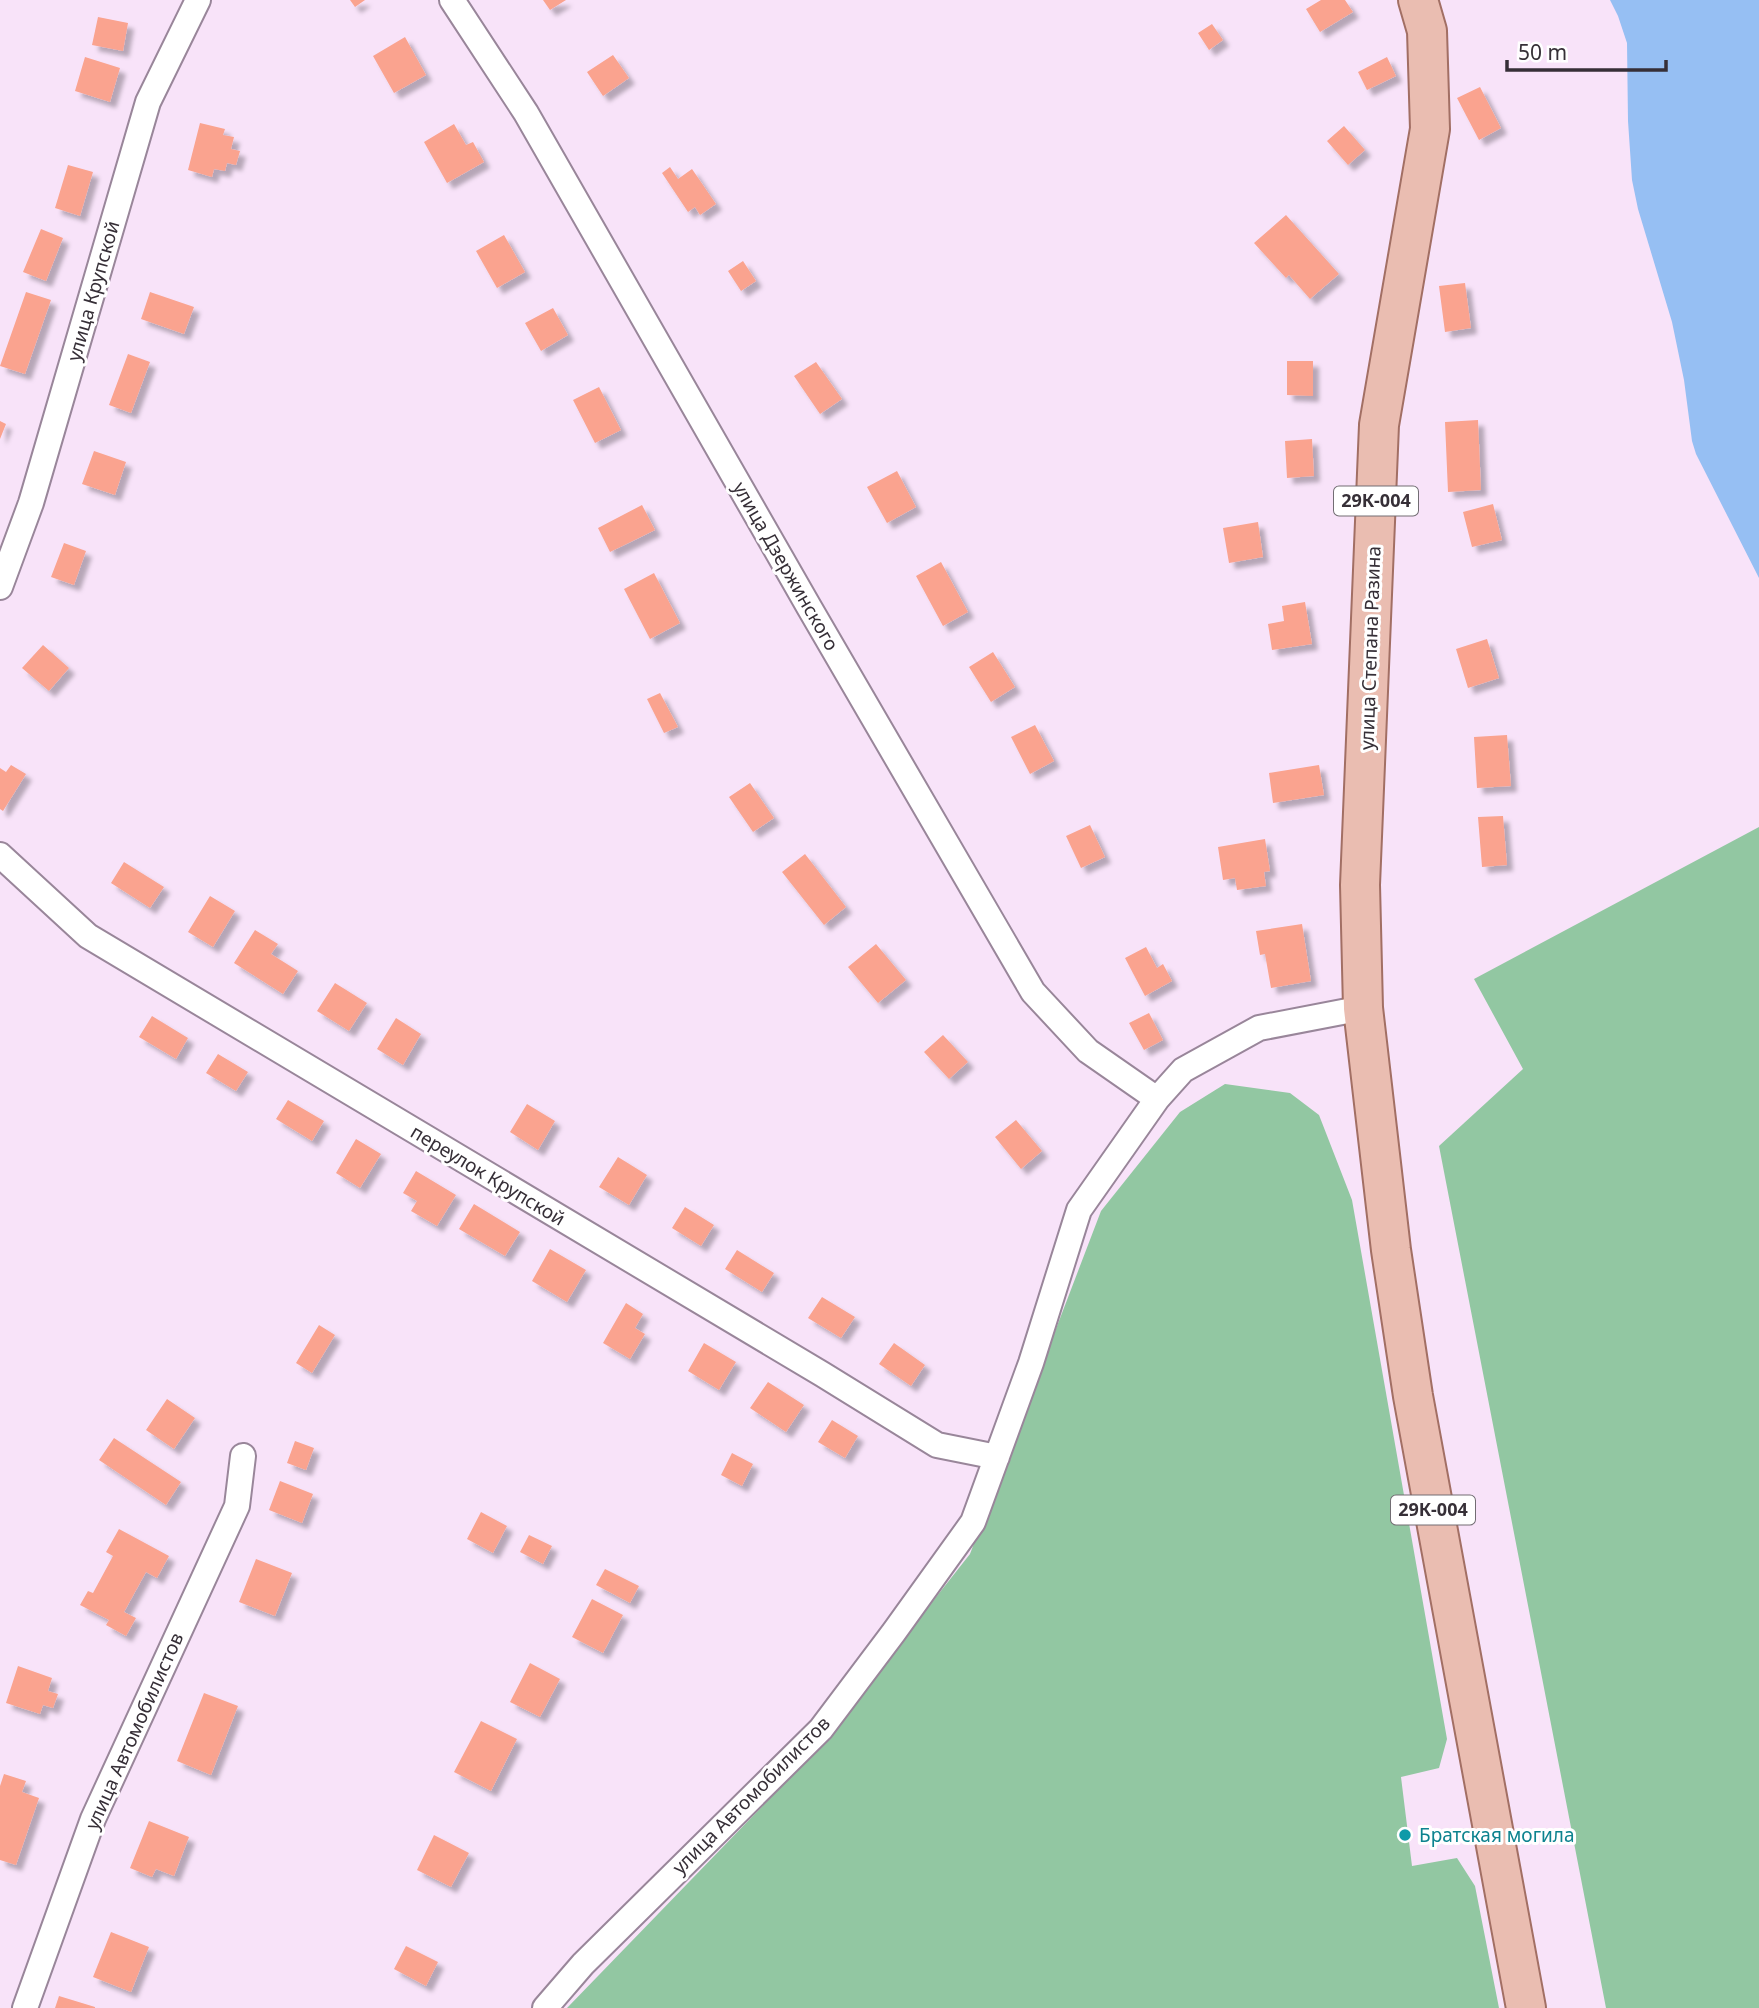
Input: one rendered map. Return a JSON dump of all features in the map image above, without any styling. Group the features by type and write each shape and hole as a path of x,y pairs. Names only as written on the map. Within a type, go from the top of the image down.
{"main road":[{"name":"улица Степана Разина","path":"1363,1008 1360,884 1379,425 1430,129 1427,31 1418,0"},
{"name":"29К-004","path":"1363,1008 1391,1250 1413,1396 1526,2008"}],"street":[{"name":"улица Крупской","path":"0,587 31,503 148,102 198,0"},
{"name":"улица Дзержинского","path":"452,0 526,113 1033,992 1088,1051 1157,1099"},
{"name":"переулок Крупской","path":"0,855 88,936 937,1445 997,1457"},
{"name":"улица Автомобилистов","path":"545,2008 583,1964 821,1729 973,1522 1031,1363 1079,1210 1157,1099 1183,1070 1259,1028 1363,1008"},
{"name":"улица Автомобилистов","path":"25,2008 93,1819 237,1506 243,1456"}],"green space":[{"path":"1759,827 1759,2008 1606,2008 1439,1146 1523,1069 1474,979"},
{"path":"1225,1084 1290,1093 1319,1115 1352,1200 1447,1739 1439,1768 1401,1777 1412,1866 1457,1858 1475,1886 1499,2008 567,2008 810,1757 970,1554 1101,1211 1180,1112"}],"water":[{"path":"1610,0 1759,0 1759,578 1696,454 1692,441 1684,380 1672,322 1632,180 1627,43"}],"building":[{"path":"350,0 365,0 355,7"},
{"path":"543,0 566,0 550,10"},
{"path":"1321,0 1345,0 1353,12 1320,32 1306,9"},
{"path":"98,17 128,23 123,51 92,45"},
{"path":"1212,24 1223,40 1209,50 1198,33"},
{"path":"405,37 426,75 394,93 373,56"},
{"path":"613,55 629,78 603,96 587,72"},
{"path":"85,57 120,68 110,102 75,91"},
{"path":"1387,57 1396,76 1367,90 1358,72"},
{"path":"1480,87 1501,128 1479,140 1457,98"},
{"path":"200,123 225,129 223,135 234,137 231,149 240,151 236,165 227,163 225,171 214,169 212,177 188,170"},
{"path":"454,124 466,145 473,142 484,162 447,183 424,142"},
{"path":"1344,126 1365,150 1348,165 1327,141"},
{"path":"68,165 93,172 80,216 55,208"},
{"path":"670,167 678,179 692,169 716,204 700,215 695,207 688,212 662,173"},
{"path":"1286,215 1339,274 1310,299 1289,275 1286,278 1254,243"},
{"path":"41,229 63,238 46,281 23,272"},
{"path":"504,235 525,272 497,288 476,251"},
{"path":"743,261 756,281 741,291 728,271"},
{"path":"1465,283 1471,328 1445,332 1439,286"},
{"path":"26,292 51,300 25,374 0,366"},
{"path":"150,292 194,307 184,334 141,319"},
{"path":"553,308 568,335 541,351 525,323"},
{"path":"128,354 150,362 131,413 109,405"},
{"path":"1287,361 1313,361 1313,396 1287,395"},
{"path":"816,362 842,399 820,414 794,376"},
{"path":"599,387 621,430 595,443 573,400"},
{"path":"1478,420 1481,490 1448,492 1445,422"},
{"path":"0,421 6,424 0,439"},
{"path":"1312,439 1314,476 1287,478 1285,441"},
{"path":"94,451 126,462 115,495 82,484"},
{"path":"897,471 916,507 887,523 867,487"},
{"path":"1493,504 1502,540 1472,547 1463,512"},
{"path":"642,505 655,530 610,552 598,528"},
{"path":"1258,522 1263,557 1229,563 1223,528"},
{"path":"64,543 86,551 74,585 51,577"},
{"path":"941,562 968,612 943,626 916,576"},
{"path":"654,573 680,623 650,639 624,589"},
{"path":"1305,602 1312,644 1272,650 1268,624 1284,621 1282,606"},
{"path":"1487,639 1499,678 1468,688 1456,649"},
{"path":"43,645 69,668 49,691 22,668"},
{"path":"993,652 1015,687 991,702 969,667"},
{"path":"660,693 678,727 664,733 647,699"},
{"path":"1035,725 1054,761 1030,774 1011,737"},
{"path":"1507,735 1511,786 1477,788 1474,737"},
{"path":"11,765 26,774 3,811 0,809 0,768 6,772"},
{"path":"1319,765 1324,795 1273,803 1269,773"},
{"path":"750,783 774,818 753,832 729,797"},
{"path":"1503,816 1507,865 1482,867 1478,817"},
{"path":"1090,825 1105,857 1081,868 1066,836"},
{"path":"1265,839 1270,871 1264,872 1266,886 1237,890 1235,878 1223,880 1218,847"},
{"path":"805,854 846,907 824,925 782,872"},
{"path":"124,862 164,887 150,908 111,883"},
{"path":"210,896 235,911 213,947 188,932"},
{"path":"1302,924 1311,981 1271,988 1265,954 1260,955 1256,931"},
{"path":"255,930 278,944 271,954 298,971 283,994 234,963"},
{"path":"876,944 906,980 878,1003 848,967"},
{"path":"1146,947 1157,968 1163,964 1172,981 1145,996 1125,958"},
{"path":"335,983 367,1003 349,1031 317,1011"},
{"path":"1149,1013 1163,1040 1144,1050 1129,1023"},
{"path":"152,1016 188,1038 176,1059 139,1037"},
{"path":"396,1018 421,1034 403,1065 377,1049"},
{"path":"943,1035 968,1062 949,1079 924,1052"},
{"path":"218,1054 248,1072 236,1091 206,1073"},
{"path":"288,1100 324,1121 312,1141 276,1119"},
{"path":"527,1104 555,1121 538,1150 510,1132"},
{"path":"1016,1120 1042,1151 1021,1169 995,1137"},
{"path":"356,1139 381,1154 360,1188 336,1173"},
{"path":"618,1157 647,1175 629,1205 599,1187"},
{"path":"416,1171 456,1195 437,1226 411,1211 417,1201 403,1193"},
{"path":"474,1204 520,1232 505,1256 459,1229"},
{"path":"685,1207 714,1225 701,1246 672,1228"},
{"path":"550,1249 586,1270 567,1302 532,1281"},
{"path":"737,1250 774,1273 762,1292 725,1269"},
{"path":"822,1297 855,1317 841,1338 808,1318"},
{"path":"626,1303 643,1314 635,1328 645,1334 630,1359 603,1343"},
{"path":"319,1325 335,1335 312,1373 296,1363"},
{"path":"704,1343 736,1362 719,1390 688,1371"},
{"path":"894,1343 925,1365 911,1386 879,1364"},
{"path":"768,1382 804,1405 786,1432 750,1408"},
{"path":"167,1399 195,1418 174,1449 146,1430"},
{"path":"832,1420 858,1436 845,1458 818,1442"},
{"path":"114,1438 181,1482 166,1505 99,1460"},
{"path":"295,1441 314,1448 306,1470 287,1463"},
{"path":"732,1453 753,1464 742,1486 721,1475"},
{"path":"280,1481 313,1494 302,1523 269,1510"},
{"path":"481,1512 507,1526 493,1553 467,1539"},
{"path":"119,1529 169,1556 157,1578 146,1572 124,1612 136,1618 126,1636 106,1625 109,1620 80,1605 88,1591 93,1593 113,1556 106,1552"},
{"path":"529,1535 552,1546 543,1564 520,1552"},
{"path":"256,1559 292,1573 275,1616 239,1602"},
{"path":"605,1569 639,1586 630,1603 596,1585"},
{"path":"592,1599 623,1615 603,1653 572,1637"},
{"path":"530,1663 560,1679 540,1717 510,1702"},
{"path":"18,1666 52,1678 48,1691 58,1694 53,1708 43,1705 40,1714 6,1703"},
{"path":"204,1693 238,1706 211,1775 177,1761"},
{"path":"481,1721 517,1739 491,1791 454,1772"},
{"path":"4,1774 26,1781 22,1792 39,1798 16,1865 0,1860 0,1786"},
{"path":"149,1821 189,1837 174,1876 156,1869 152,1877 130,1868"},
{"path":"434,1835 469,1853 451,1887 417,1870"},
{"path":"111,1932 149,1947 131,1992 93,1977"},
{"path":"406,1946 438,1962 426,1986 394,1969"},
{"path":"59,1996 95,2007 95,2008 55,2008"}],"place":[{"name":"Братская могила","path":"1405,1835"}]}
